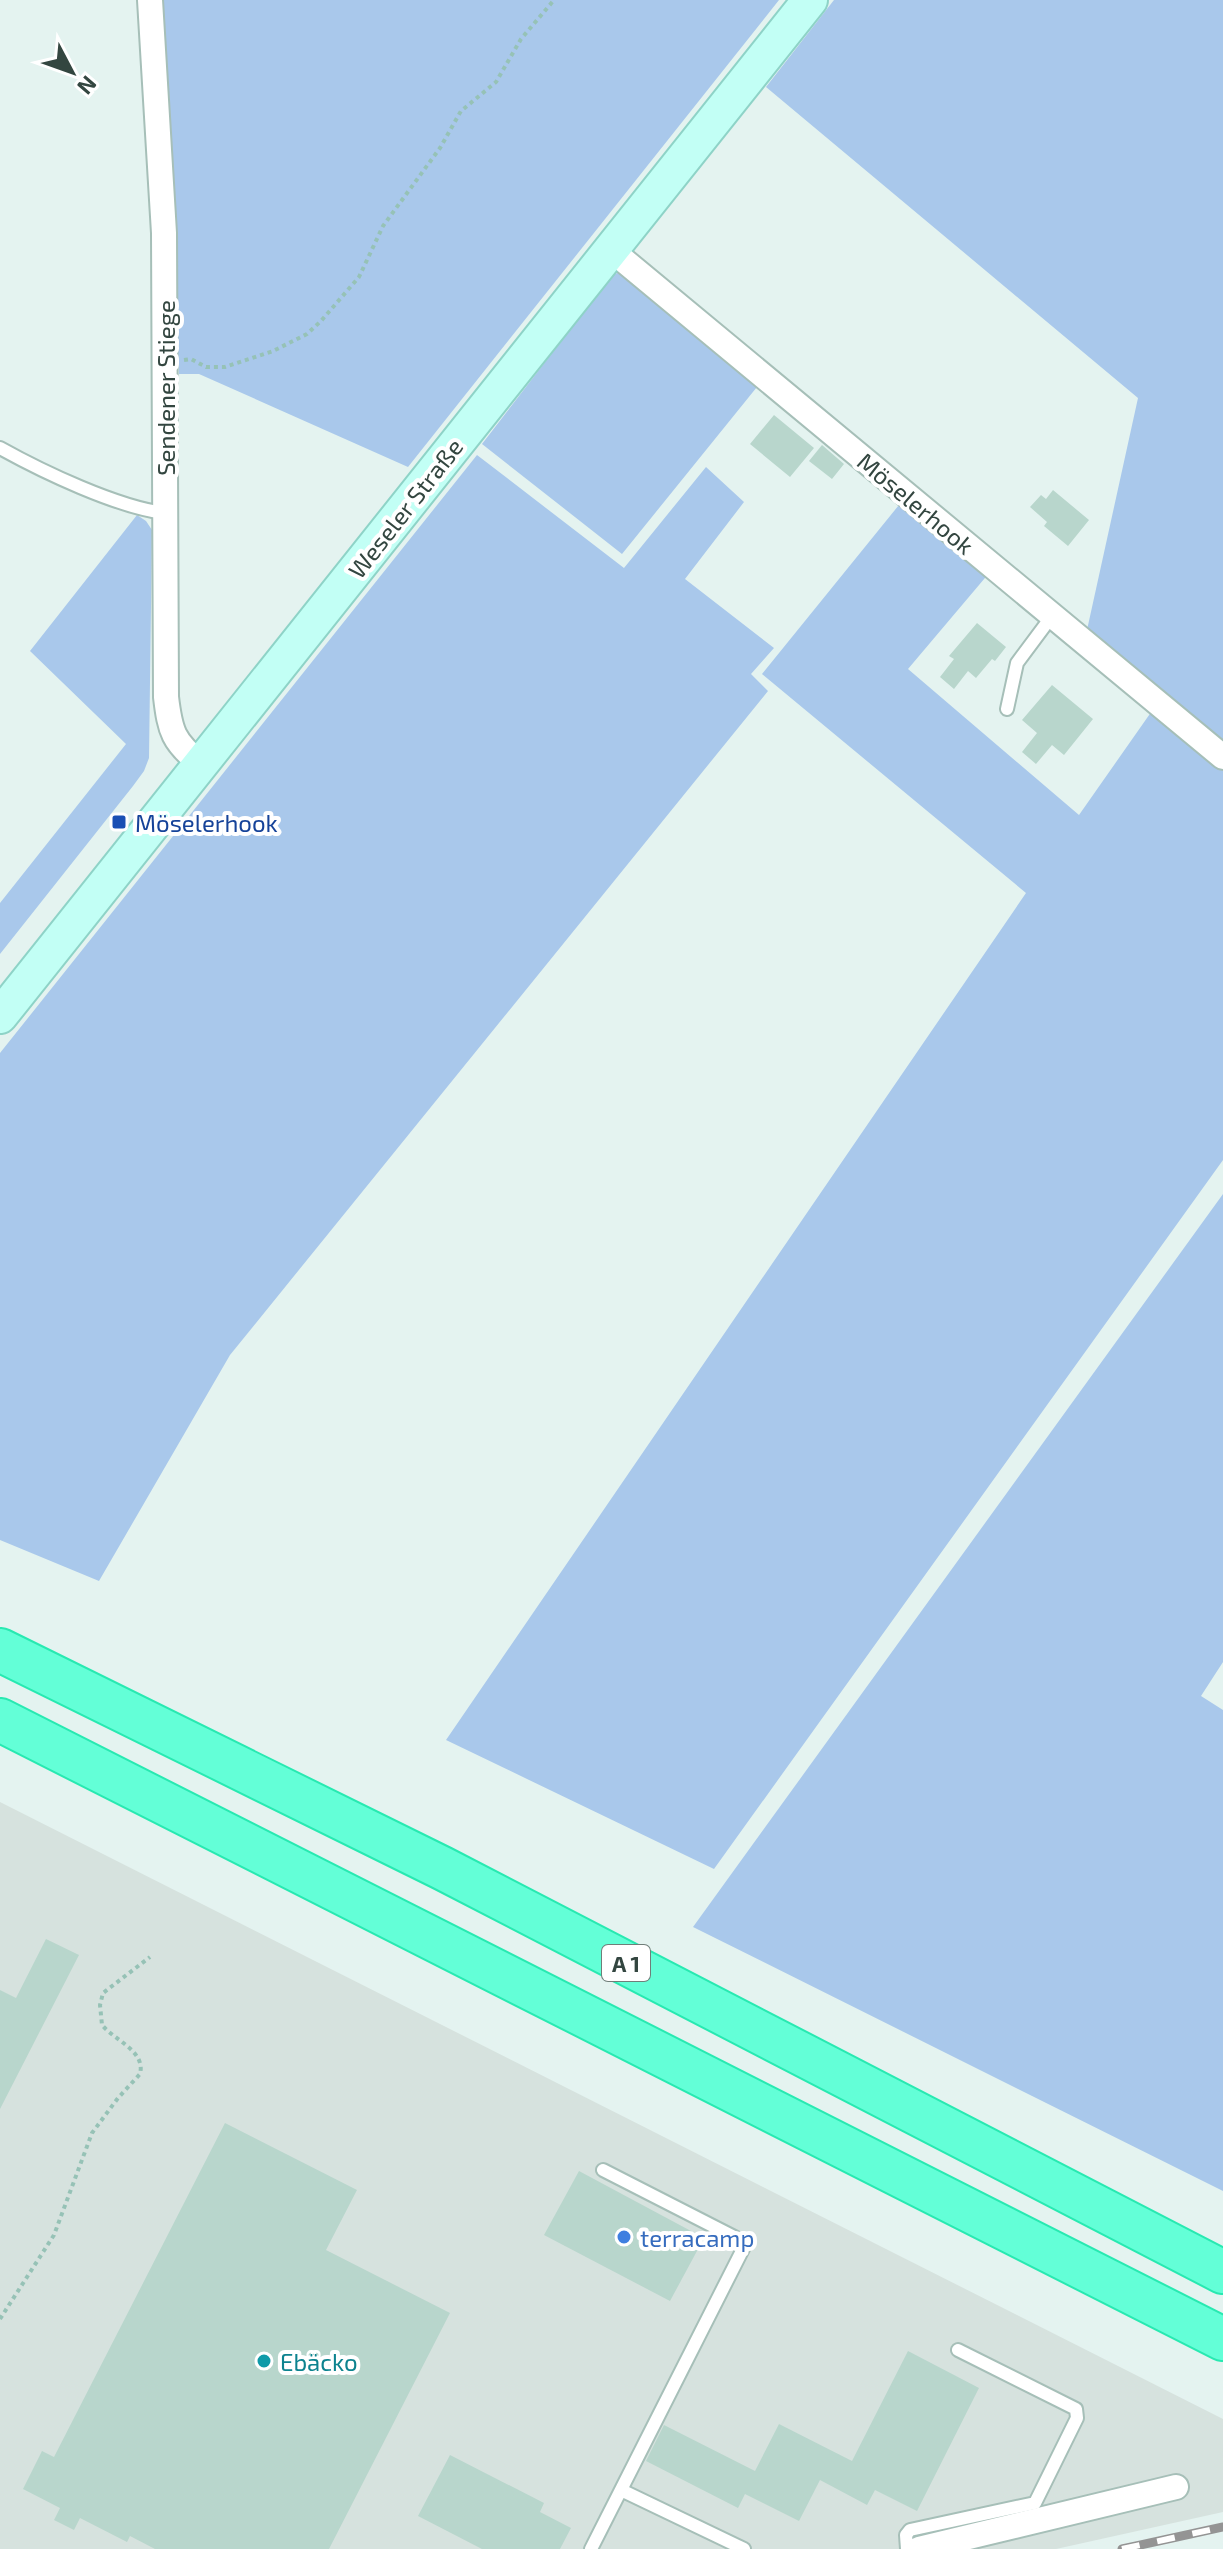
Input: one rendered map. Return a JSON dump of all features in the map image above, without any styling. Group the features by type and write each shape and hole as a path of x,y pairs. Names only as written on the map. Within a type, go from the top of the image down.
{"highway":[{"name":"A 1","path":"0,1650 442,1868 1223,2272"},
{"path":"0,1720 1223,2339"}],"main road":[{"name":"Weseler Straße","path":"0,1016 810,0"}],"street":[{"name":"Sendener Stiege","path":"150,0 164,233 166,697 175,739 201,764"},
{"name":"Möselerhook","path":"610,249 1223,757"},
{"path":"919,2549 1176,2487"}],"lane":[{"path":"0,448 140,510 164,513"},
{"path":"1007,709 1017,663 1052,616"},
{"path":"591,2549 746,2243 603,2170"},
{"path":"907,2549 906,2535 910,2530 1035,2503 1077,2418 1076,2409 958,2350"},
{"path":"621,2490 744,2549"}],"path":[{"path":"206,367 225,367 273,351 307,334 321,321 359,277 383,226 440,148 461,111 496,82 521,39 554,0"},
{"path":"0,2319 54,2235 92,2133 140,2074 142,2066 130,2049 102,2025 100,2005 103,1993 150,1957"}],"shaded area":[{"path":"162,0 779,0 408,467 199,374 179,374"},
{"path":"834,0 1223,0 1223,742 1087,630 1138,398 766,87"},
{"path":"623,272 761,382 622,554 482,444 613,274"},
{"path":"477,455 624,568 706,467 744,502 685,579 774,648 751,674 768,691 230,1355 99,1581 0,1540 0,1053"},
{"path":"903,500 990,572 908,669 1079,815 1154,708 1223,765 1223,1160 714,1869 446,1740 1026,893 762,674"},
{"path":"137,515 152,530 149,758 133,786 0,954 0,903 126,744 30,651"},
{"path":"1223,1194 1223,1662 1201,1696 1223,1710 1223,2191 693,1927"},
{"path":"0,1802 1223,2419 1223,2512 1056,2549 0,2549"}],"building":[{"path":"774,415 814,448 790,477 750,444"},
{"path":"822,445 844,464 832,479 809,461"},
{"path":"1053,490 1089,520 1068,546 1044,526 1047,522 1030,507 1041,495 1046,499"},
{"path":"977,623 1006,647 976,678 968,671 954,689 940,677 954,659 949,656"},
{"path":"1052,685 1093,719 1064,755 1052,745 1036,764 1022,752 1037,733 1022,720"},
{"path":"46,1939 79,1955 0,2109 0,1990 16,1998"},
{"name":"Ebäcko","path":"225,2123 357,2190 326,2250 450,2313 329,2549 155,2549 130,2536 127,2542 80,2518 74,2530 54,2520 60,2508 23,2489 42,2451 54,2457"},
{"name":"terracamp","path":"579,2171 704,2238 670,2301 544,2235"},
{"path":"908,2351 979,2388 917,2511 875,2490 867,2505 820,2480 799,2521 745,2494 738,2508 646,2461 664,2425 755,2471 779,2424 852,2461"},
{"path":"450,2455 544,2503 540,2512 571,2528 560,2549 482,2549 418,2516"}],"railway":[{"path":"1122,2549 1223,2527"}],"place":[{"name":"Möselerhook","path":"119,822"},
{"name":"terracamp","path":"624,2237"},
{"name":"Ebäcko","path":"264,2361"}]}
